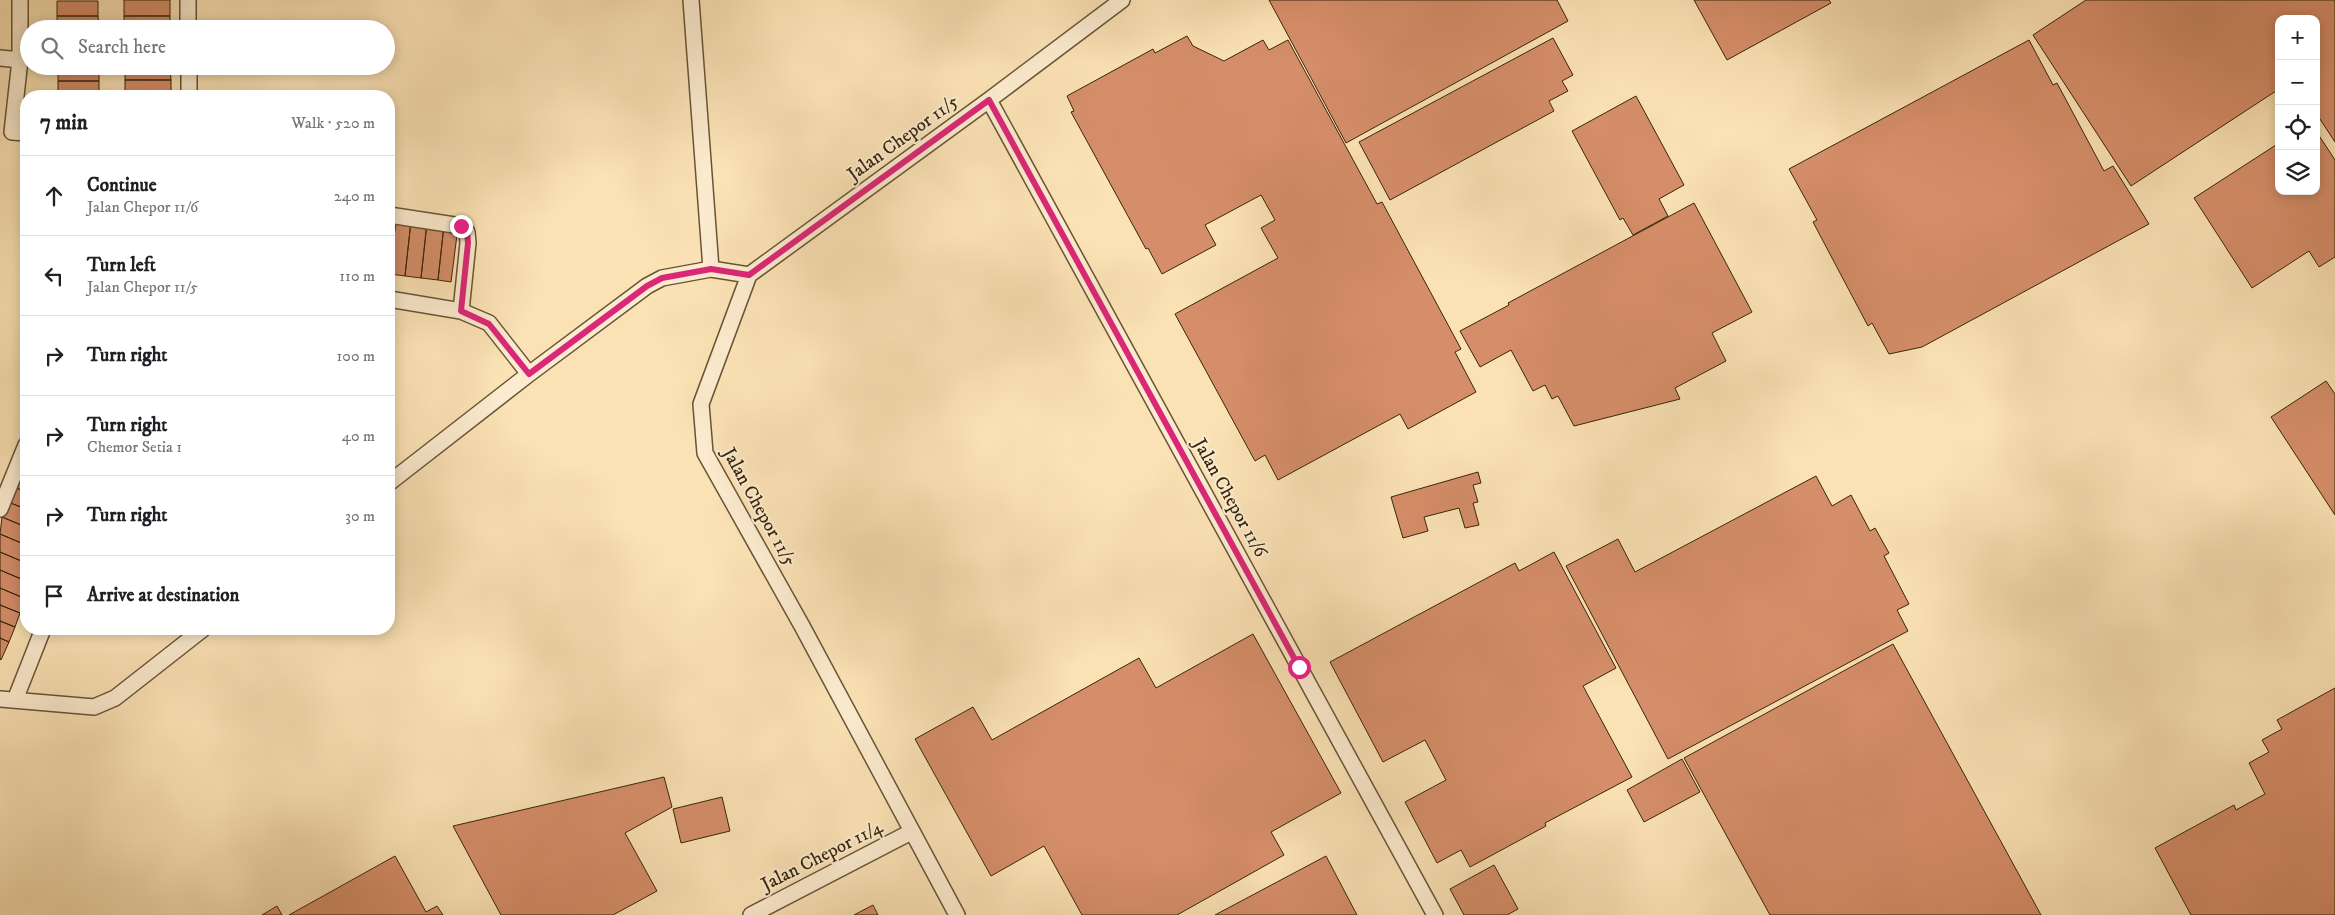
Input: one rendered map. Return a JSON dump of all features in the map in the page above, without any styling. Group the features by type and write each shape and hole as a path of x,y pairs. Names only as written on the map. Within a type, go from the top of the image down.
{"street":[{"path":"19,132 20,0"},
{"path":"188,0 188,20"},
{"path":"691,0 711,269"},
{"name":"Jalan Chepor 11/5","path":"957,915 802,626 705,453 700,404 749,275 989,100 1122,0"},
{"path":"0,58 20,60"},
{"path":"189,75 189,90"},
{"name":"Jalan Chepor 11/6","path":"989,100 1435,915"},
{"path":"395,216 461,226 467,232 468,243 461,311"},
{"path":"395,478 529,374 647,286 662,278 711,269 749,275"},
{"path":"395,300 461,311 489,324 529,374"},
{"path":"0,509 20,460"},
{"path":"40,635 7,700 94,707 115,698 195,635"},
{"name":"Jalan Chepor 11/4","path":"750,915 911,832"}],"building":[{"path":"124,0 170,0 170,16 124,16"},
{"path":"1269,0 1557,0 1568,21 1346,143"},
{"path":"1694,0 1829,0 1831,3 1727,60"},
{"path":"2086,0 2335,0 2335,142 2320,119 2320,15 2275,15 2275,92 2131,186 2033,35"},
{"path":"57,1 98,1 98,16 57,16"},
{"path":"57,16 98,16 98,20 57,20"},
{"path":"124,16 170,16 170,20 124,20"},
{"path":"1187,36 1193,46 1224,61 1263,40 1269,50 1288,40 1377,204 1382,202 1461,349 1455,352 1476,392 1408,429 1400,414 1278,480 1265,455 1255,461 1175,314 1278,258 1261,228 1275,220 1261,195 1205,225 1216,245 1162,274 1148,248 1146,249 1071,112 1074,111 1067,96 1153,49 1155,53"},
{"path":"1553,38 1573,75 1562,81 1568,91 1549,101 1554,111 1390,200 1359,142"},
{"path":"2029,40 2053,85 2057,83 2104,171 2113,166 2149,224 1922,347 1889,354 1872,323 1868,326 1813,222 1817,220 1789,169"},
{"path":"58,75 99,75 99,81 58,81"},
{"path":"125,75 171,75 171,80 125,80"},
{"path":"125,80 171,80 171,90 125,90"},
{"path":"58,81 99,81 99,90 58,90"},
{"path":"1636,96 1684,185 1659,199 1668,216 1633,235 1623,218 1620,220 1572,131"},
{"path":"2320,137 2335,160 2335,257 2319,267 2309,251 2252,288 2194,198 2275,146 2275,195 2320,195"},
{"path":"1694,203 1752,312 1712,333 1726,361 1675,388 1680,399 1574,426 1558,396 1552,399 1545,385 1533,391 1511,350 1480,367 1460,331 1509,305 1508,303"},
{"path":"396,219 411,221 405,276 395,275"},
{"path":"411,221 427,223 421,278 405,276"},
{"path":"427,223 444,225 438,280 421,278"},
{"path":"444,225 458,227 451,282 438,280"},
{"path":"2326,381 2335,394 2335,515 2271,417"},
{"path":"1478,472 1481,483 1473,485 1478,502 1473,503 1479,525 1465,528 1459,508 1424,517 1428,531 1403,538 1391,497"},
{"path":"20,473 20,490 14,487"},
{"path":"1816,476 1832,506 1851,495 1870,531 1875,528 1889,553 1884,556 1909,604 1897,610 1908,631 1668,759 1566,566 1618,539 1635,572"},
{"path":"14,487 20,490 20,507 8,502"},
{"path":"8,502 20,507 20,524 2,517"},
{"path":"2,517 20,524 20,542 0,534"},
{"path":"0,534 20,542 20,560 0,552"},
{"path":"0,552 20,560 20,578 0,570"},
{"path":"1554,552 1616,668 1583,686 1632,777 1545,823 1546,826 1470,867 1461,850 1437,863 1405,802 1446,780 1425,740 1383,762 1330,662 1515,563 1519,571"},
{"path":"0,570 20,578 20,596 0,588"},
{"path":"0,588 20,596 20,613 0,605"},
{"path":"0,605 20,613 15,627 0,621"},
{"path":"0,621 15,627 9,642 0,638"},
{"path":"1253,634 1341,793 1271,832 1284,855 1177,915 1082,915 1044,846 991,876 915,739 973,707 992,740 1139,658 1156,688"},
{"path":"0,638 9,642 1,660 0,659"},
{"path":"1893,644 2041,915 1770,915 1684,758"},
{"path":"2335,688 2335,915 2191,915 2155,848 2234,805 2236,810 2265,794 2249,763 2269,752 2262,740 2282,729 2277,720"},
{"path":"1682,759 1700,792 1644,822 1627,790"},
{"path":"664,777 672,807 625,833 657,891 613,915 501,915 453,826"},
{"path":"722,797 730,831 681,843 673,809"},
{"path":"395,856 426,912 437,906 443,915 289,915"},
{"path":"1326,856 1357,915 1215,915"},
{"path":"1494,865 1518,909 1507,915 1464,915 1450,889"},
{"path":"873,905 878,915 854,915"},
{"path":"277,906 282,915 262,915"}],"route":[{"path":"461,226 467,232 468,243 461,311 489,324 529,374 647,286 662,278 711,269 749,275 989,100 1299,667"}]}
